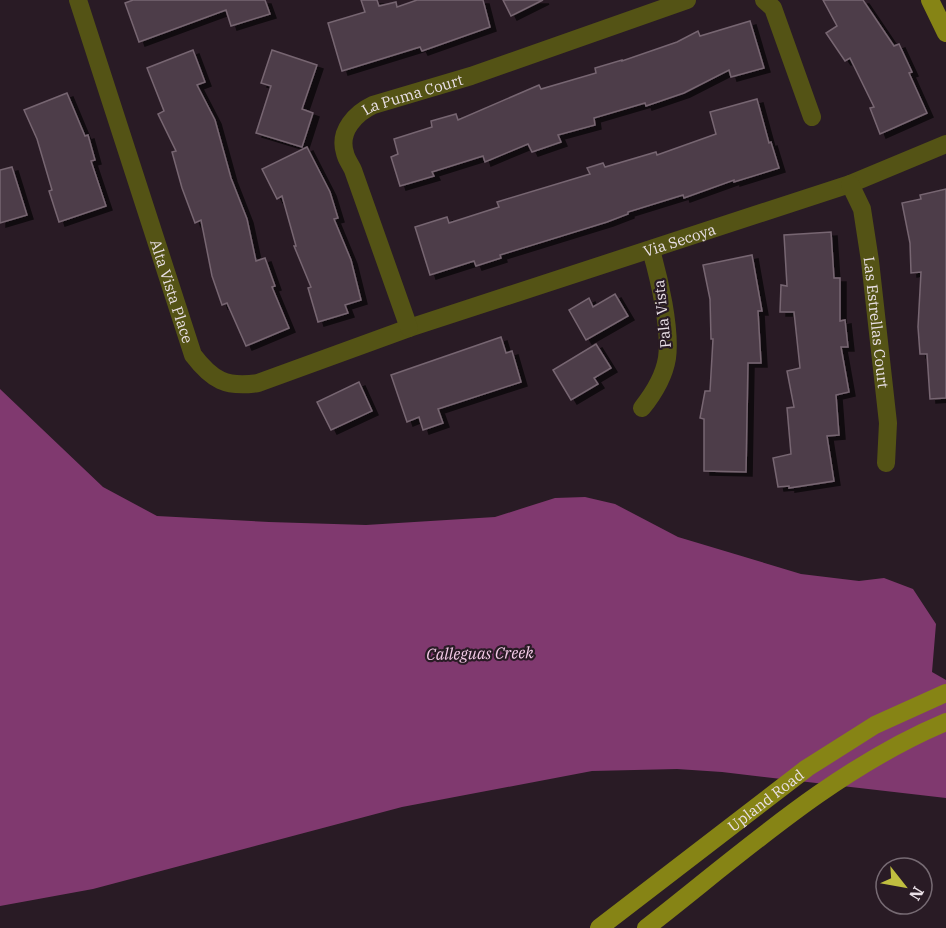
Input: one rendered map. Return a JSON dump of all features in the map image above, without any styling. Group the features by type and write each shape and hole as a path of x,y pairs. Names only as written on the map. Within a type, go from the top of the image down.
{"main road":[{"path":"930,0 946,33"},
{"name":"Upland Road","path":"599,928 807,768 859,735 913,706 946,693"},
{"name":"Upland Road","path":"646,928 841,778 902,741 946,722"}],"street":[{"name":"Alta Vista Place","path":"78,0 193,355 206,372 217,380 231,384 258,383 409,328"},
{"name":"La Puma Court","path":"409,328 353,170 344,152 345,135 352,118 363,109 373,105 471,76 687,0"},
{"path":"764,0 773,9 812,117"},
{"name":"Via Secoya","path":"409,328 850,184 946,144"},
{"name":"Las Estrellas Court","path":"850,184 862,209 870,261 888,423 886,463"},
{"name":"Pala Vista","path":"642,408 656,390 667,357 667,336 660,278 651,250"}],"water":[{"name":"Calleguas Creek","path":"0,389 103,487 157,516 366,525 495,517 555,498 585,497 615,504 678,537 801,574 859,581 884,578 913,589 936,624 932,672 946,680 946,798 722,772 677,769 592,771 402,807 93,889 0,906"}],"building":[{"path":"133,0 265,0 270,14 231,26 226,10 139,42 125,3"},
{"path":"361,0 377,0 379,6 396,2 397,7 417,0 483,0 490,27 422,51 420,47 342,71 328,23 365,12"},
{"path":"503,0 543,0 511,16"},
{"path":"823,0 863,0 894,46 899,44 927,113 880,134 870,108 874,107 850,58 845,61 826,33 837,26"},
{"path":"750,21 764,68 731,77 729,70 684,93 646,106 645,103 594,118 595,125 558,135 561,142 532,152 528,144 485,162 483,156 432,172 434,176 400,186 391,157 398,154 394,139 432,127 431,121 456,114 458,120 539,85 541,89 596,73 595,68 677,42 698,31 700,36"},
{"path":"193,50 205,82 197,85 215,120 231,178 247,219 256,261 265,258 275,286 272,287 289,328 246,346 227,303 222,305 212,276 201,220 195,223 182,188 172,152 176,151 158,114 164,111 147,68"},
{"path":"272,50 317,65 302,109 313,113 302,147 256,133 271,86 261,83"},
{"path":"67,93 85,136 88,135 95,160 91,161 106,206 59,222 37,139 24,110"},
{"path":"757,99 769,143 771,142 779,168 734,182 734,180 684,198 683,195 628,212 628,214 607,222 500,255 501,258 476,266 474,261 430,275 415,227 447,217 449,223 499,207 497,202 590,174 587,168 603,163 605,167 656,152 657,155 716,134 710,112"},
{"path":"307,147 330,192 338,218 334,219 351,260 361,300 345,305 348,313 318,322 308,288 311,287 294,246 296,246 282,196 277,199 262,169"},
{"path":"12,167 27,215 0,223 0,170"},
{"path":"946,189 946,398 930,399 927,354 920,354 918,327 921,272 911,273 910,243 902,203 921,199 920,195"},
{"path":"831,232 834,278 840,278 840,321 845,320 848,347 841,347 849,392 836,395 839,435 827,436 834,481 789,488 789,486 778,487 773,458 791,454 787,408 794,407 787,371 800,368 794,312 780,312 781,285 787,286 784,235"},
{"path":"752,255 762,311 758,311 761,363 748,363 746,472 704,471 704,419 700,418 705,391 710,391 713,339 711,339 710,299 703,265"},
{"path":"615,294 628,316 586,340 569,310 589,298 593,307"},
{"path":"501,337 506,353 512,351 521,382 438,409 443,423 423,430 419,417 407,422 391,375"},
{"path":"596,344 611,368 594,378 598,384 571,400 553,370"},
{"path":"359,382 372,411 331,430 317,402"}]}
